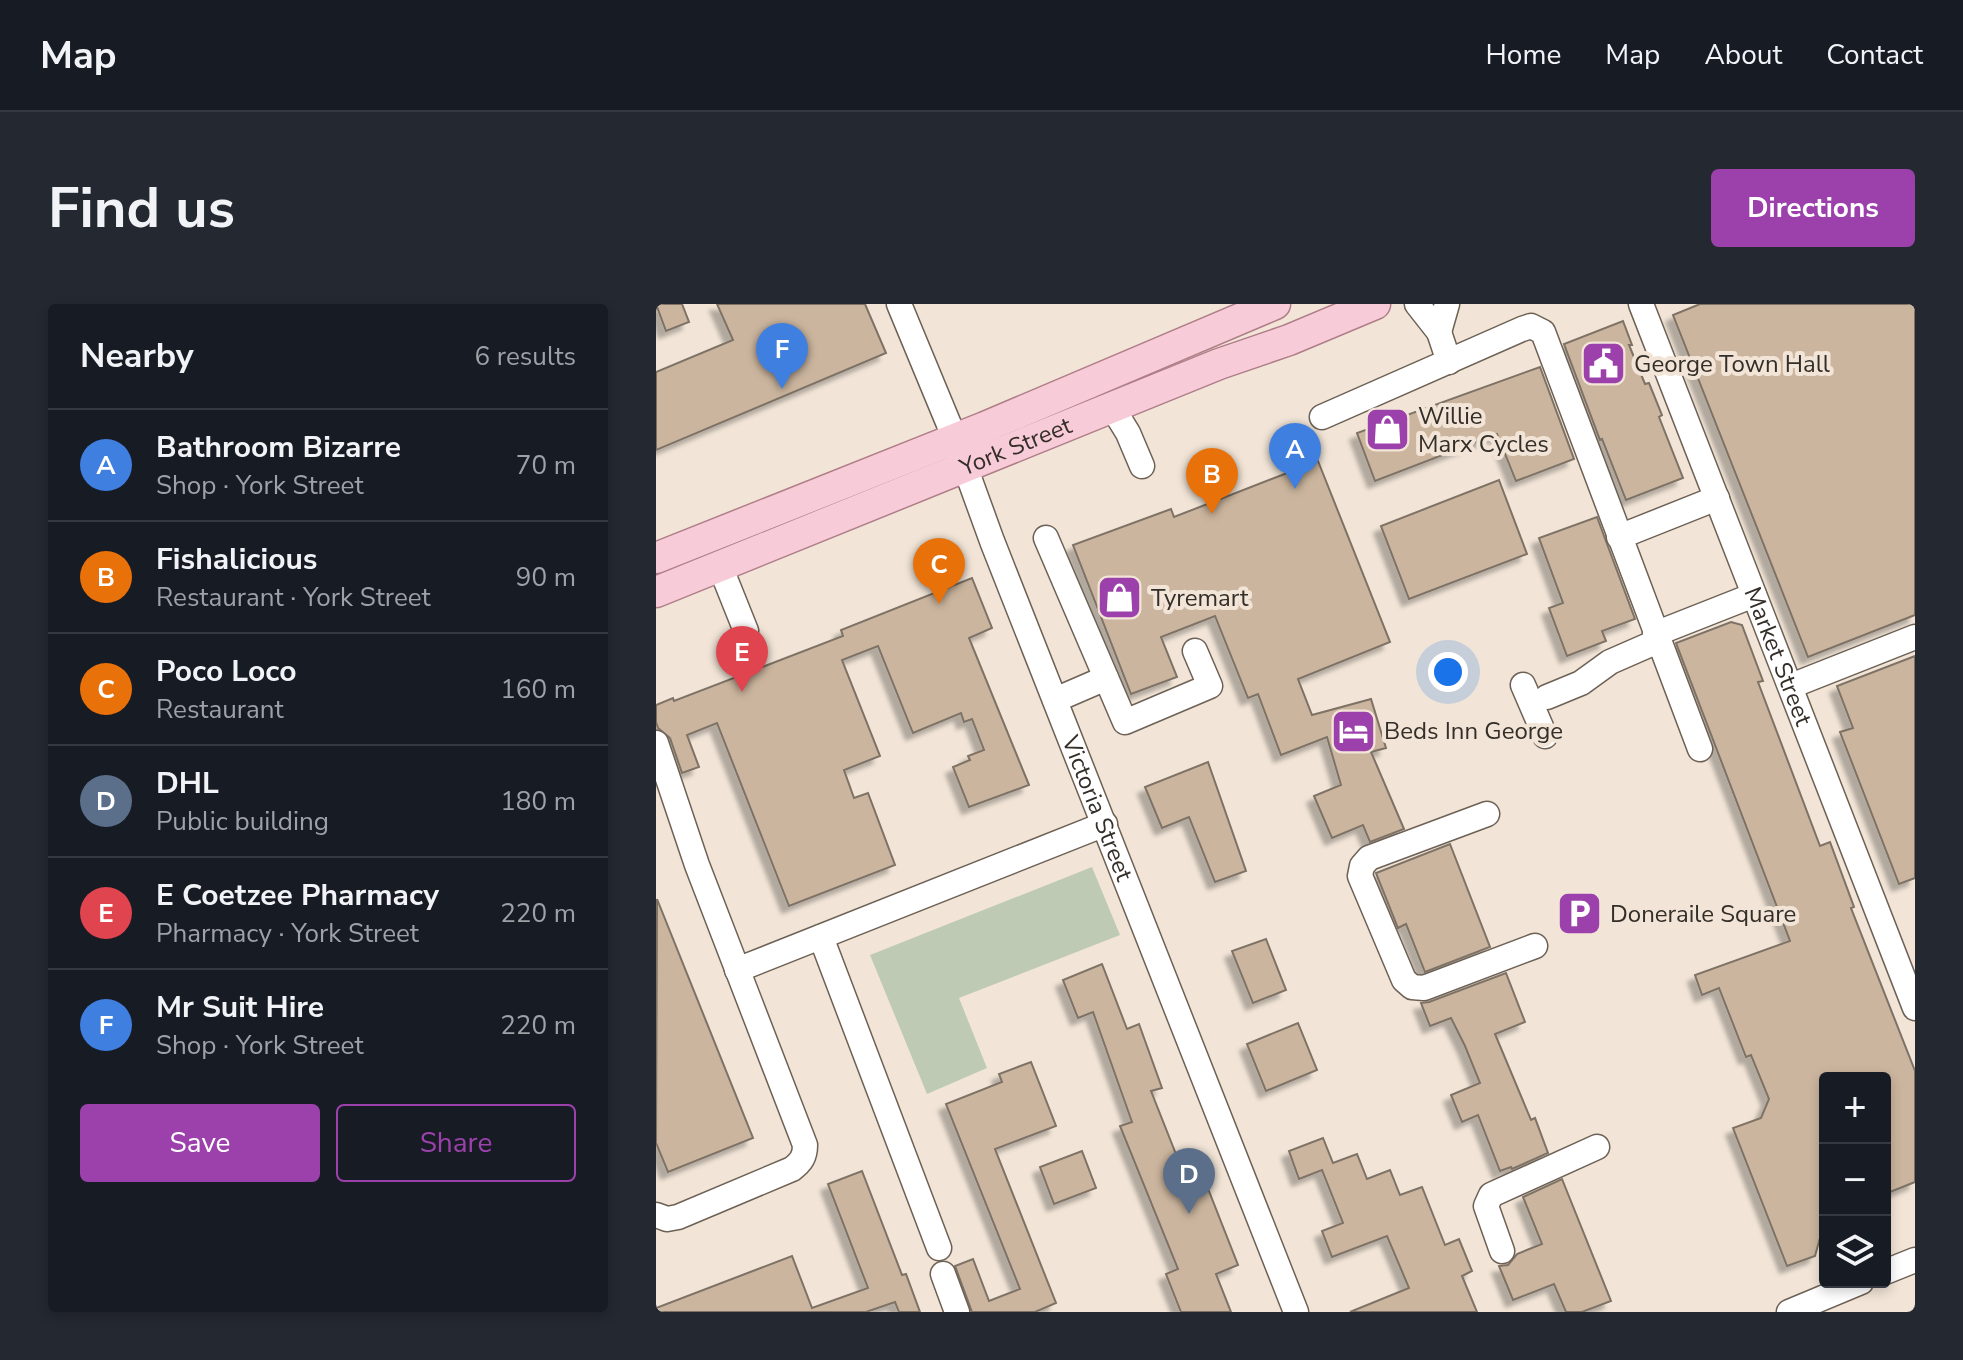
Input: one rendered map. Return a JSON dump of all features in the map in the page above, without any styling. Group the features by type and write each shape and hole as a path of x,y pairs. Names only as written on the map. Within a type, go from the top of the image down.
{"main road":[{"name":"York Street","path":"656,592 720,566 1275,304"},
{"name":"York Street","path":"656,558 960,453 1112,407 1375,304"}],"street":[{"name":"Victoria Street","path":"899,304 1296,1312"},
{"path":"1417,304 1439,332 1449,362"},
{"path":"1439,332 1447,304"},
{"name":"Market Street","path":"1641,304 1915,1008"},
{"path":"1322,417 1531,326 1543,332 1700,749"},
{"path":"1112,407 1128,433 1142,466"},
{"path":"1619,537 1717,498"},
{"path":"1046,538 1125,722 1210,686 1195,651"},
{"path":"720,566 746,631"},
{"path":"1547,697 1581,683 1610,662 1657,637 1754,595"},
{"path":"1791,686 1915,637"},
{"path":"1055,700 1106,678"},
{"path":"1523,685 1545,736"},
{"path":"656,743 697,865 805,1145 801,1162 792,1169 678,1217 667,1219 656,1215"},
{"path":"1487,814 1369,858 1362,866 1360,876 1404,980 1412,987 1424,988 1535,946"},
{"path":"737,970 1105,824"},
{"path":"821,937 939,1248"},
{"path":"1502,1251 1486,1200 1597,1147"},
{"path":"1891,1270 1915,1260"},
{"path":"943,1274 957,1312"},
{"path":"1789,1312 1847,1288"}],"green space":[{"path":"1092,867 1120,935 959,998 987,1068 927,1094 870,955"}],"building":[{"path":"656,304 682,304 689,322 666,331"},
{"path":"717,304 865,304 886,353 656,450 656,372 733,340"},
{"path":"1700,304 1915,304 1915,615 1808,657 1673,315"},
{"name":"George Town Hall","path":"1623,321 1632,345 1629,345 1662,415 1659,417 1683,478 1626,500 1564,344"},
{"path":"1540,367 1574,459 1516,481 1497,434 1375,481 1357,433"},
{"path":"1318,461 1390,642 1298,679 1312,715 1371,699 1386,748 1371,752 1404,829 1370,842 1363,825 1332,838 1314,796 1341,785 1327,737 1281,755 1258,694 1248,698 1215,616 1161,637 1177,677 1131,694 1073,545 1171,509 1174,517"},
{"path":"1499,480 1527,554 1409,599 1381,526"},
{"path":"1597,517 1635,619 1602,631 1606,641 1567,656 1549,608 1563,603 1539,538"},
{"path":"972,578 992,628 969,638 1029,785 969,807 953,767 970,760 968,756 984,750 972,719 964,722 961,713 913,733 878,646 842,660 880,756 844,770 854,798 868,793 895,865 789,906 717,723 687,735 699,767 682,773 670,738 658,728 656,705 673,698 674,701 843,636 841,630"},
{"path":"1731,622 1742,625 1763,681 1758,682 1820,846 1830,842 1854,907 1851,908 1915,1071 1915,1182 1891,1192 1891,1072 1819,1072 1819,1242 1815,1256 1787,1266 1733,1128 1761,1118 1769,1099 1751,1055 1746,1057 1719,988 1702,995 1695,975 1790,941 1676,643"},
{"path":"1915,656 1915,878 1899,884 1840,732 1853,728 1837,686"},
{"path":"1208,762 1246,871 1215,882 1189,817 1162,828 1145,787"},
{"path":"1450,844 1490,947 1425,972 1406,924 1398,928 1376,873"},
{"path":"657,899 753,1138 668,1172 656,1143"},
{"path":"1266,939 1286,990 1253,1003 1232,951"},
{"path":"1102,964 1127,1029 1139,1024 1162,1088 1151,1091 1189,1187 1205,1181 1238,1265 1216,1274 1231,1312 1181,1312 1166,1274 1178,1269 1120,1126 1132,1122 1093,1012 1078,1018 1063,980"},
{"path":"1506,973 1525,1022 1495,1034 1548,1153 1500,1171 1478,1115 1462,1122 1451,1095 1480,1083 1465,1046 1451,1018 1430,1026 1421,1003"},
{"path":"1298,1023 1317,1070 1266,1091 1247,1044"},
{"path":"1031,1062 1056,1126 995,1149 1056,1303 1035,1312 972,1312 955,1266 973,1259 989,1301 1020,1289 946,1104 1002,1082 999,1074"},
{"path":"1323,1138 1333,1163 1357,1154 1367,1179 1390,1170 1400,1195 1422,1187 1445,1245 1459,1239 1472,1271 1462,1276 1477,1312 1350,1312 1409,1288 1387,1236 1332,1257 1322,1231 1343,1223 1322,1170 1299,1179 1289,1151"},
{"path":"1082,1151 1096,1188 1054,1204 1040,1167"},
{"path":"862,1171 902,1275 906,1274 920,1312 899,1312 895,1302 866,1312 656,1312 656,1308 792,1256 812,1308 868,1288 828,1184"},
{"path":"1562,1179 1611,1301 1582,1312 1566,1312 1554,1284 1513,1300 1499,1266 1508,1265 1517,1254 1542,1244 1523,1197"}],"place":[{"name":"George Town Hall","path":"1603,364"},
{"name":"Mr Suit Hire","path":"782,389"},
{"name":"Willie Marx Cycles","path":"1387,430"},
{"name":"Bathroom Bizarre","path":"1295,489"},
{"name":"Fishalicious","path":"1212,514"},
{"name":"Tyremart","path":"1120,598"},
{"name":"Poco Loco","path":"939,604"},
{"name":"E Coetzee Pharmacy","path":"742,692"},
{"name":"Beds Inn George","path":"1353,731"},
{"name":"Doneraile Square","path":"1579,914"},
{"name":"DHL","path":"1189,1214"}]}
